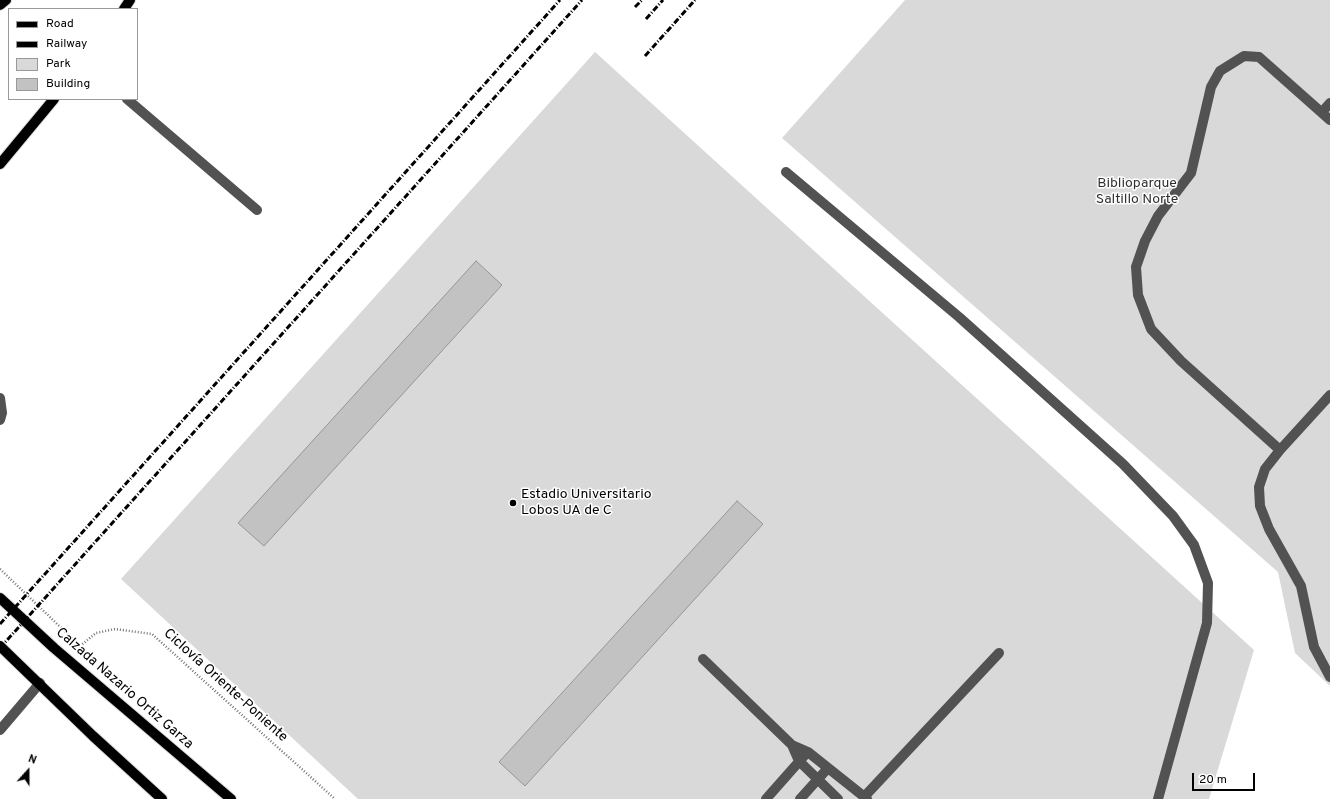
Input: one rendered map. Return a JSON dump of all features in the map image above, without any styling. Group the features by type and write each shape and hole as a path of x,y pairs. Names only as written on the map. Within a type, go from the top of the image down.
{"main road":[{"path":"0,5 6,0"},
{"path":"0,164 53,100"},
{"name":"Calzada Nazario Ortiz Garza","path":"0,598 54,648 231,799"},
{"path":"0,646 40,683 93,736 162,799"}],"street":[{"path":"1280,450 1181,361 1151,329 1138,295 1136,267 1144,241 1158,216 1190,173 1211,87 1220,71 1244,56 1259,57 1330,120"},
{"path":"128,100 257,210"},
{"path":"1322,112 1330,102"},
{"path":"786,172 958,317 1123,464 1173,516 1194,545 1208,583 1207,623 1158,799"},
{"path":"1330,395 1280,450 1265,469 1259,487 1260,506 1269,529 1301,586 1314,647 1330,677"},
{"path":"0,398 2,413 0,420"},
{"path":"703,659 792,744 808,752 865,798 999,653"},
{"path":"0,730 40,683"},
{"path":"792,744 799,761 838,799"},
{"path":"766,799 808,752"},
{"path":"800,799 828,768"}],"path":[{"name":"Ciclovía Oriente-Poniente","path":"0,569 80,646 96,633 115,629 152,634 335,799"}],"green space":[{"name":"Biblioparque Saltillo Norte","path":"905,0 1330,0 1330,686 1295,653 1278,572 782,138"},
{"path":"595,52 1254,650 1209,799 358,799 121,579"}],"building":[{"path":"476,261 502,285 264,546 238,523"},
{"path":"737,501 763,524 525,786 499,762"}],"railway":[{"path":"0,624 560,0"},
{"path":"0,648 582,0"},
{"path":"635,7 642,0"},
{"path":"646,19 663,0"},
{"path":"645,56 695,0"}],"place":[{"name":"Estadio Universitario Lobos UA de C","path":"513,503"}]}
